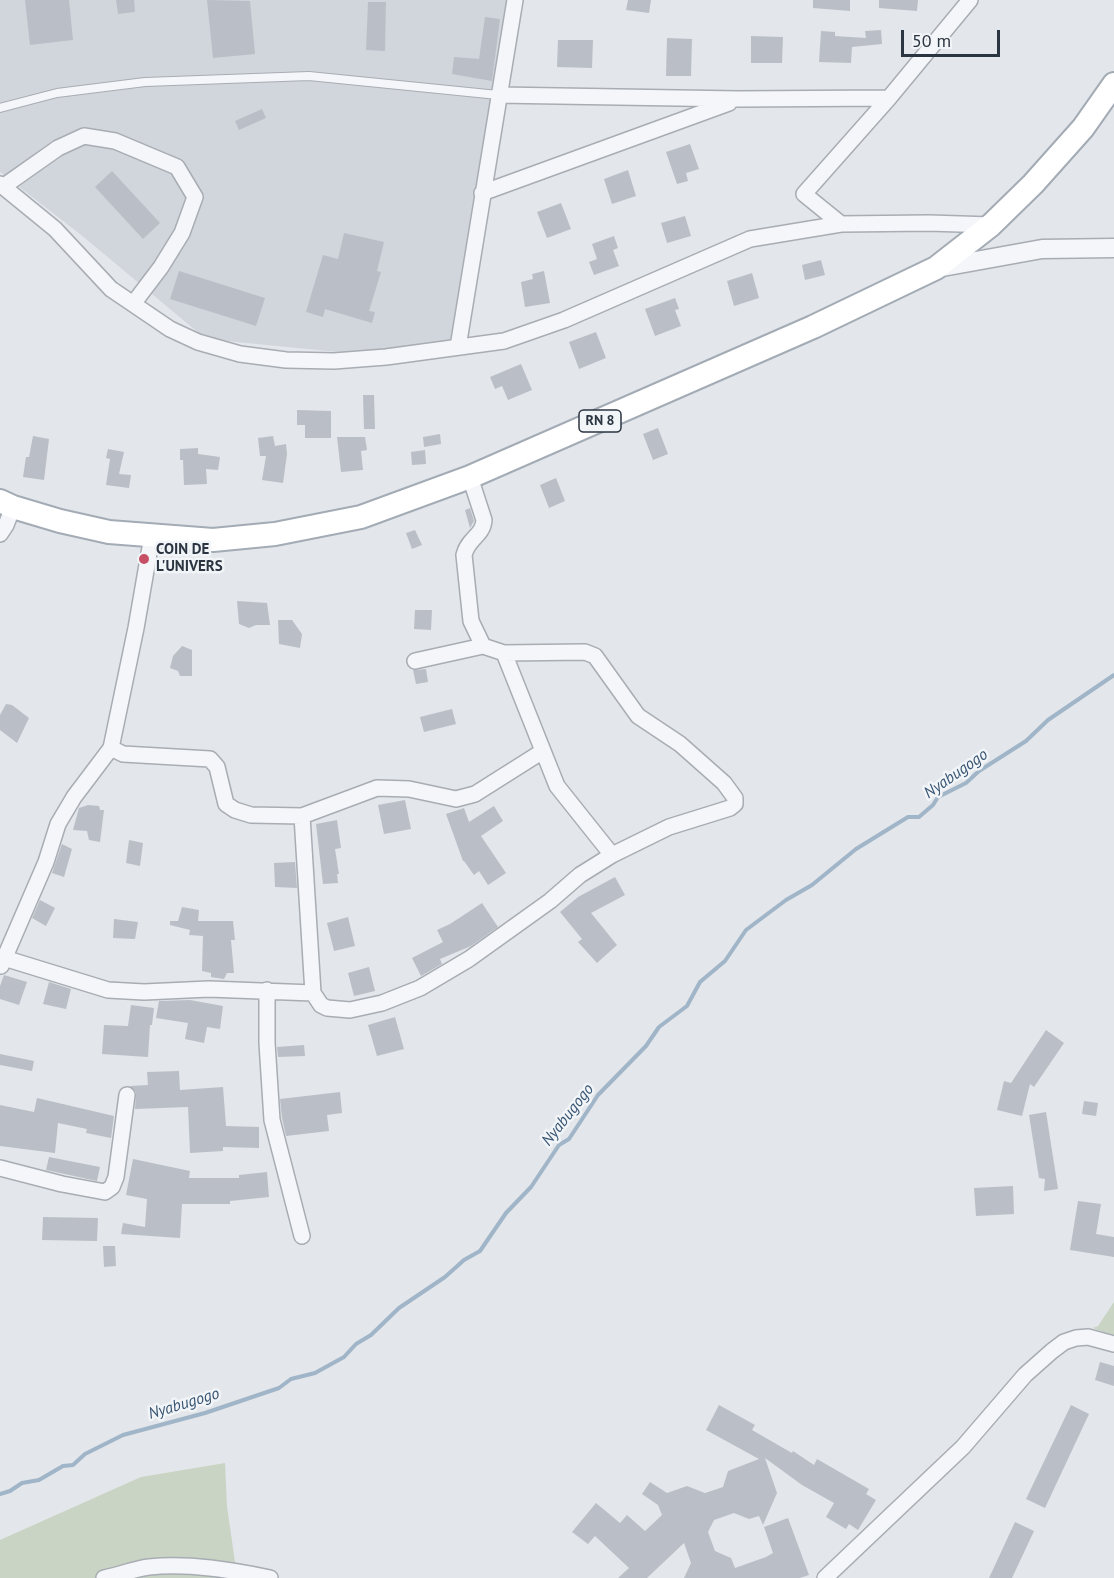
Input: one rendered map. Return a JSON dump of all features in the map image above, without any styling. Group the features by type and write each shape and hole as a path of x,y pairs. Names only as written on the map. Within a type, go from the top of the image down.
{"main road":[{"name":"RN 8","path":"6,504 109,532 213,540 275,534 361,517 470,477 803,331 936,268 991,225 1033,184 1083,128 1114,84"}],"street":[{"path":"458,347 515,0"},
{"path":"841,224 804,194 889,98 970,0"},
{"path":"498,95 738,99 889,98"},
{"path":"482,194 738,99"},
{"path":"133,304 161,267 182,233 195,197 177,167 115,141 84,136 58,148 2,185 56,229 111,288 133,304 170,330 198,342 240,354 286,360 334,361 504,341 564,320 750,240 841,224 991,225"},
{"path":"936,268 1042,249 1114,248"},
{"path":"470,477 484,526 466,546 464,555 471,621 483,646"},
{"path":"0,534 6,525 6,504"},
{"path":"152,536 111,748 74,797 58,824 46,862 2,963 108,990 144,992 267,990 313,993"},
{"path":"302,816 313,993 321,1005 327,1008 350,1010 382,1003 420,988 469,959 550,901 580,875 612,855 669,826 730,808 735,804 735,798 724,783 680,744 638,716 595,656 585,652 504,652 483,646 415,661"},
{"path":"504,652 557,786 612,855"},
{"path":"111,748 123,754 210,759 217,767 226,804 235,810 251,815 302,816 377,788 409,789 456,799 475,794 543,751"},
{"path":"267,990 267,1043 272,1120 303,1236"},
{"path":"0,1168 105,1192 112,1187 116,1177 127,1095"},
{"path":"825,1578 963,1447 1025,1375 1064,1342 1088,1337 1114,1344"},
{"path":"104,1578 148,1567 185,1567 225,1569 270,1578"}],"lane":[{"path":"0,108 57,93 145,82 309,76 498,95"}],"shaded area":[{"path":"0,0 513,0 451,343 359,354 206,339 80,234 0,172"}],"green space":[{"path":"1114,1302 1114,1337 1093,1328 1098,1326"},
{"path":"225,1463 227,1506 235,1562 260,1578 0,1578 0,1540 141,1477"}],"building":[{"path":"25,0 69,0 73,40 30,45"},
{"path":"116,0 134,0 135,12 118,14"},
{"path":"207,0 250,1 255,54 213,58"},
{"path":"628,0 651,0 649,13 626,10"},
{"path":"813,0 850,0 850,11 813,8"},
{"path":"879,0 918,0 917,11 879,8"},
{"path":"368,2 386,2 385,51 366,50"},
{"path":"485,17 500,19 492,81 452,74 454,57 479,59"},
{"path":"881,30 882,44 852,47 851,63 819,62 821,31 835,32 835,36 866,38 865,31"},
{"path":"751,36 783,37 782,63 751,63"},
{"path":"667,38 692,39 691,76 666,76"},
{"path":"558,40 593,40 592,68 557,67"},
{"path":"262,109 266,118 239,130 235,121"},
{"path":"690,144 699,169 686,173 688,181 677,184 666,152"},
{"path":"628,170 636,196 612,204 604,179"},
{"path":"112,171 160,223 143,239 95,187"},
{"path":"561,203 571,229 547,238 537,212"},
{"path":"685,216 691,236 667,243 661,223"},
{"path":"344,233 384,242 377,271 381,272 369,311 375,312 372,323 325,309 323,317 306,312 323,255 338,259"},
{"path":"614,236 618,248 613,250 619,266 594,275 589,262 597,259 592,244"},
{"path":"821,260 825,275 805,280 802,265"},
{"path":"179,271 265,298 256,326 170,299"},
{"path":"544,271 550,303 525,307 521,282 533,279 532,274"},
{"path":"752,273 759,298 734,306 727,281"},
{"path":"675,298 679,309 675,310 681,326 655,336 645,309"},
{"path":"596,332 606,358 579,369 569,342"},
{"path":"521,364 532,390 508,400 502,386 495,389 490,377"},
{"path":"363,395 374,395 375,429 364,429"},
{"path":"297,410 331,411 331,438 305,438 305,425 297,425"},
{"path":"658,428 668,454 653,460 643,434"},
{"path":"440,434 441,444 424,447 423,437"},
{"path":"33,436 49,439 44,480 23,477 26,457 29,457"},
{"path":"273,436 275,446 286,444 283,483 262,480 266,456 260,456 258,438"},
{"path":"337,437 365,437 367,450 361,451 363,470 341,472"},
{"path":"198,448 198,454 220,457 218,470 206,469 207,484 184,485 180,449"},
{"path":"108,449 124,452 119,474 131,475 129,488 106,485 110,459 106,458"},
{"path":"425,450 426,464 412,465 411,452"},
{"path":"556,478 565,501 549,508 540,485"},
{"path":"470,508 474,521 470,528 465,510"},
{"path":"415,530 422,545 412,549 406,533"},
{"path":"237,601 267,603 270,625 256,625 249,628 239,624"},
{"path":"415,610 432,610 431,630 414,629"},
{"path":"278,620 292,620 302,634 300,648 279,644"},
{"path":"182,646 192,650 192,676 180,676 178,671 170,668 173,656"},
{"path":"426,669 428,682 416,684 413,670"},
{"path":"6,704 12,705 29,718 17,743 0,730 0,715"},
{"path":"452,709 456,724 424,732 420,717"},
{"path":"405,800 411,829 384,834 378,805"},
{"path":"88,805 99,806 100,810 104,810 100,842 89,840 87,831 73,830 79,808"},
{"path":"494,806 503,821 481,836 506,873 488,885 479,871 474,875 463,861 446,814 464,808 469,822"},
{"path":"337,820 341,848 335,849 338,883 323,884 316,824"},
{"path":"129,840 143,843 140,866 126,863"},
{"path":"62,844 72,849 64,877 52,873"},
{"path":"295,862 297,888 275,887 274,863"},
{"path":"615,877 625,895 591,913 617,945 597,963 578,942 582,939 560,912 578,897"},
{"path":"40,900 55,908 46,926 32,918"},
{"path":"482,903 498,927 471,946 440,959 442,964 421,976 412,958 443,942 437,930"},
{"path":"182,907 199,910 198,921 233,921 235,940 231,940 234,973 227,973 224,979 211,977 211,973 202,971 203,936 189,935 190,930 170,925 170,921 178,921"},
{"path":"348,917 355,946 334,951 327,923"},
{"path":"114,919 138,922 135,939 113,938"},
{"path":"369,967 375,991 354,996 348,973"},
{"path":"4,975 27,982 19,1005 0,999 0,986"},
{"path":"49,982 71,989 66,1009 43,1004"},
{"path":"190,1000 223,1006 220,1029 207,1027 204,1043 185,1039 188,1023 156,1018 159,1001"},
{"path":"131,1005 154,1008 152,1025 150,1025 148,1057 102,1054 104,1025 128,1026"},
{"path":"395,1017 404,1049 377,1056 368,1025"},
{"path":"1046,1030 1064,1043 1034,1087 1030,1084 1022,1116 997,1110 1004,1081 1011,1083"},
{"path":"304,1045 305,1056 278,1057 277,1047"},
{"path":"0,1054 34,1061 32,1071 0,1065"},
{"path":"179,1071 180,1090 223,1087 226,1126 259,1127 259,1148 223,1147 223,1151 190,1153 188,1107 135,1109 136,1092 130,1086 148,1085 147,1072"},
{"path":"340,1092 342,1113 327,1115 329,1131 286,1136 280,1099"},
{"path":"37,1098 114,1116 111,1138 86,1133 87,1129 58,1123 55,1153 0,1146 0,1105 34,1112"},
{"path":"1084,1101 1098,1103 1096,1116 1082,1114"},
{"path":"1046,1112 1058,1189 1044,1191 1045,1179 1039,1178 1029,1115"},
{"path":"49,1157 100,1167 97,1181 46,1170"},
{"path":"133,1159 190,1171 189,1178 239,1178 239,1175 267,1172 269,1197 230,1201 230,1204 182,1204 180,1238 121,1234 123,1223 145,1227 147,1199 126,1195"},
{"path":"1013,1186 1014,1214 976,1216 974,1188"},
{"path":"1078,1201 1101,1204 1096,1234 1114,1237 1114,1257 1070,1250"},
{"path":"43,1217 98,1218 97,1241 42,1240"},
{"path":"103,1246 115,1246 116,1266 104,1267"},
{"path":"1100,1362 1114,1366 1114,1386 1095,1380"},
{"path":"719,1405 755,1425 752,1430 792,1453 793,1451 814,1465 817,1459 869,1489 866,1494 876,1500 858,1530 849,1524 846,1529 826,1517 834,1503 802,1485 765,1458 777,1493 763,1525 759,1516 749,1519 734,1513 714,1520 708,1532 715,1551 731,1558 735,1568 766,1557 773,1553 764,1527 788,1518 809,1575 800,1578 684,1578 691,1563 684,1543 647,1578 618,1578 629,1568 595,1536 588,1544 572,1532 596,1503 620,1523 627,1515 645,1531 662,1515 658,1505 642,1494 650,1482 667,1493 687,1486 705,1493 723,1487 728,1471 759,1459 706,1430"},
{"path":"1071,1405 1089,1414 1045,1508 1026,1499"},
{"path":"1015,1522 1034,1531 1012,1578 989,1578"}],"waterway":[{"name":"Nyabugogo","path":"0,1494 22,1483 39,1480 63,1466 73,1465 85,1454 123,1435 205,1413 279,1388 291,1379 315,1373 344,1357 399,1308 445,1277 464,1260 480,1251 506,1213 531,1187 559,1145 569,1139 598,1095 646,1046 659,1027 687,1006 700,982 725,961 746,930 786,900 812,885 856,849 908,817 919,817 933,805 938,797 966,783 979,771 1026,741 1048,720 1114,675"}],"place":[{"name":"COIN DE L'UNIVERS","path":"144,559"}]}
